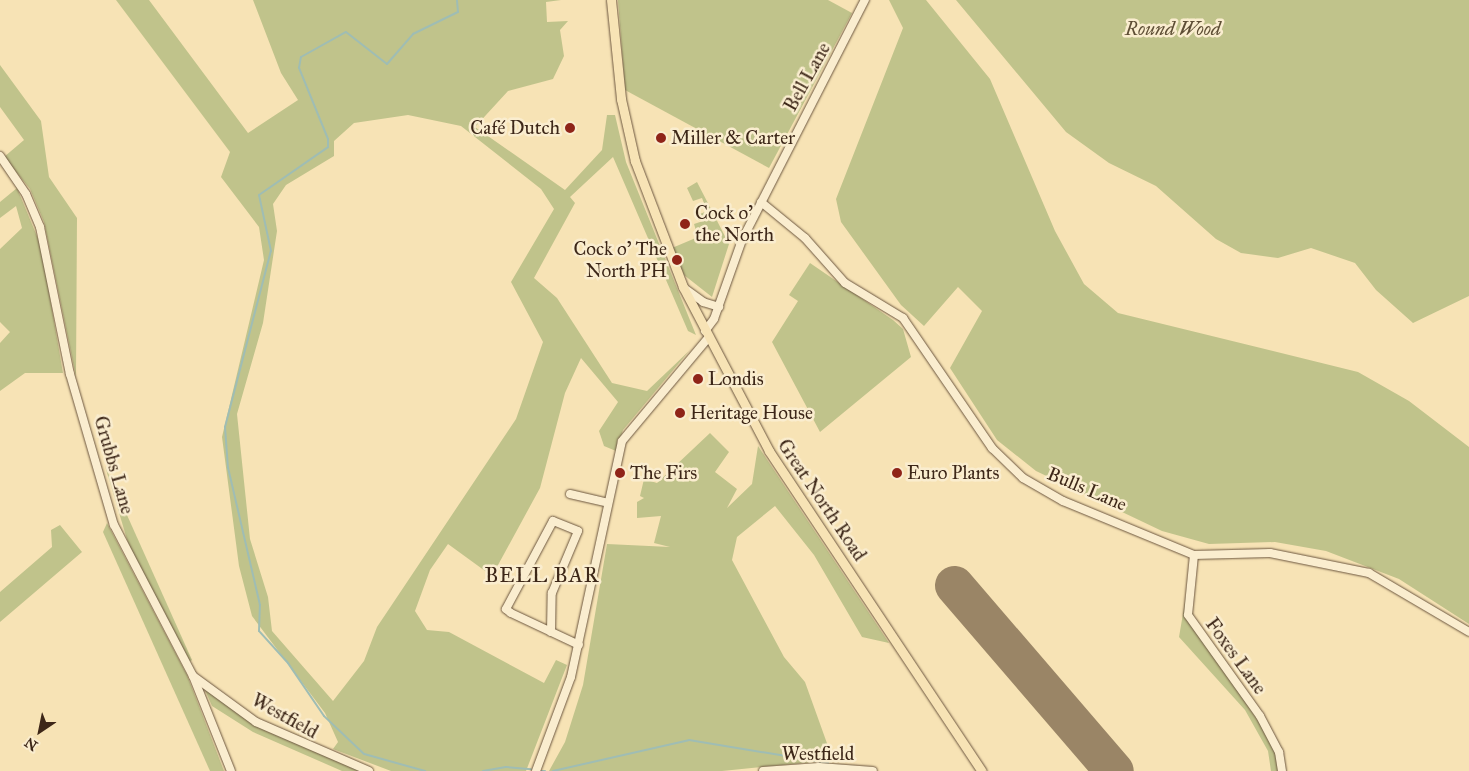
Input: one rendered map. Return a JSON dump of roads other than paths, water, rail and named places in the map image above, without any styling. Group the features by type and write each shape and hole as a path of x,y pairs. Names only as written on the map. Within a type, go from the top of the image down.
{"main road":[{"name":"Great North Road","path":"611,0 620,90 635,161 683,287 706,335 769,451 982,771"}],"street":[{"name":"Bell Lane","path":"536,771 579,645 605,502 616,456 630,426 706,335 719,307 734,258 866,0"},
{"name":"Grubbs Lane","path":"0,156 26,194 40,227 70,374 114,525 193,676 231,771"},
{"name":"Bulls Lane","path":"762,202 805,238 846,283 903,318 986,440 1011,468 1063,501 1194,555 1270,553 1351,566 1388,580 1469,632"},
{"path":"683,287 703,302 719,307"},
{"path":"570,494 605,502"},
{"path":"551,632 552,594 578,531 553,521 506,606 511,613 551,632 579,645"},
{"name":"Foxes Lane","path":"1194,555 1188,615 1260,716 1279,752 1282,771"},
{"name":"Westfield","path":"193,676 256,722 369,771"},
{"name":"Westfield","path":"764,771 819,767 873,771"}],"waterway":[{"path":"425,771 364,754 324,716 288,663 259,631 260,605 228,468 225,427 271,251 259,195 328,147 328,139 299,68 301,57 346,32 387,64 413,34 458,12 457,0"},
{"path":"553,771 689,740 828,763"},
{"path":"483,771 506,767 531,769"}],"place":[{"name":"Café Dutch","path":"570,128"},
{"name":"Miller & Carter","path":"661,138"},
{"name":"Cock o' the North","path":"685,224"},
{"name":"Cock o' The North PH","path":"677,260"},
{"name":"Londis","path":"698,379"},
{"name":"Heritage House","path":"680,413"},
{"name":"The Firs","path":"620,473"},
{"name":"Euro Plants","path":"897,473"}],"district":[{"name":"BELL BAR","path":"542,575"}],"park label":[{"name":"Round Wood","path":"1173,29"}]}
